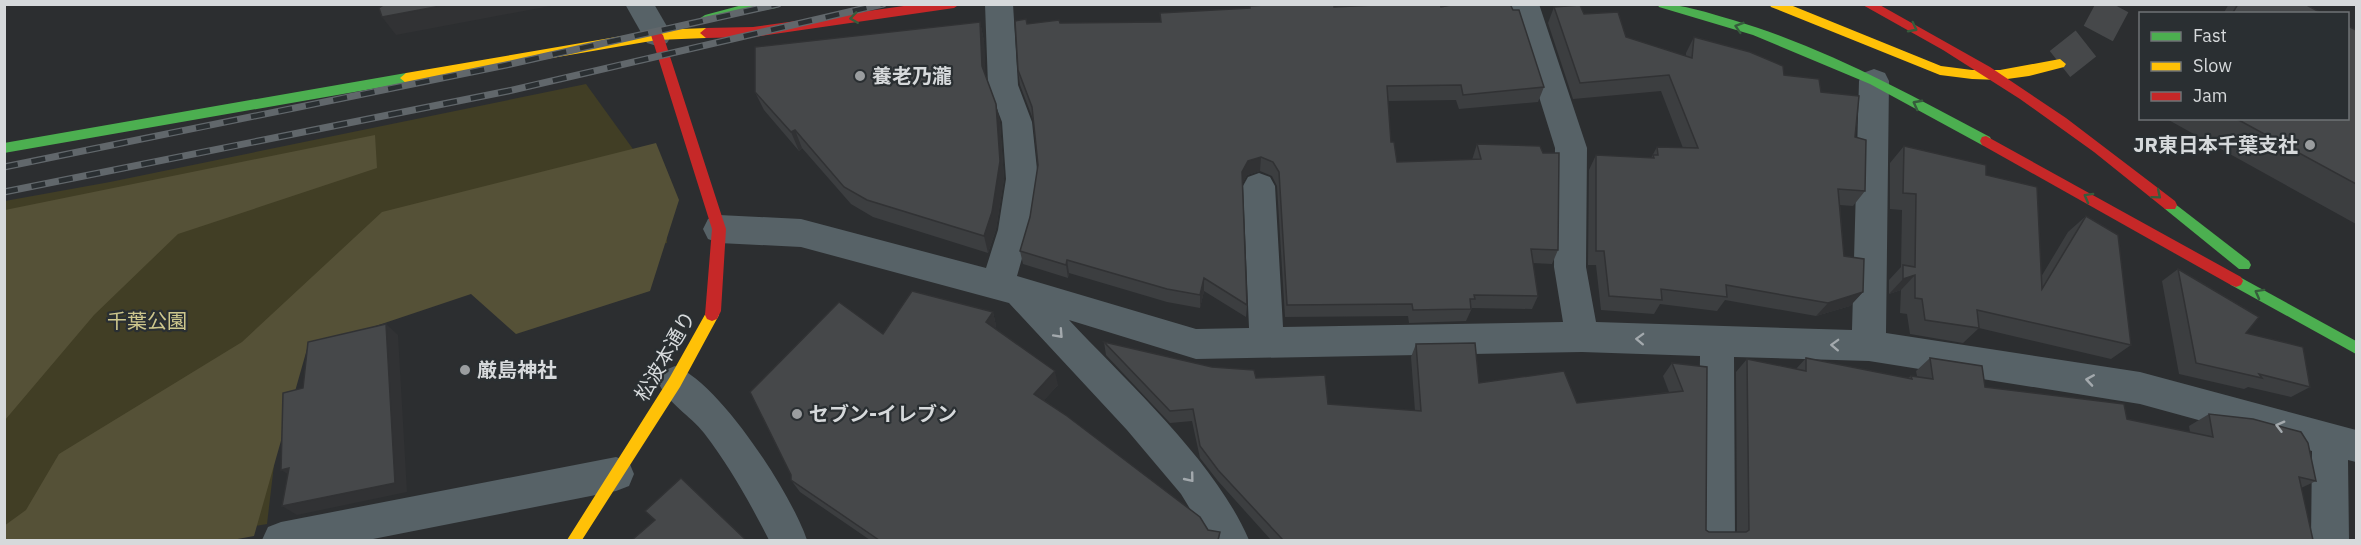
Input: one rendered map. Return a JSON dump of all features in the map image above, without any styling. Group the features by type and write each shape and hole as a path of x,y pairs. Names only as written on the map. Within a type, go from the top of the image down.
{"street":[{"path":"639,4 657,35"},
{"path":"657,35 728,12 776,4"},
{"path":"4,148 657,35 753,32 954,4"},
{"path":"999,4 1003,85 1017,122 1022,179 1008,288"},
{"path":"1524,4 1571,148 1570,267 1582,337"},
{"path":"1663,4 1757,32 1874,81 2056,179 2351,345"},
{"path":"1775,4 1825,22 1912,63 1949,74 1980,79 2010,77 2038,72 2060,64"},
{"path":"1867,4 1959,51 2044,109 2138,179 2258,276 2351,345"},
{"name":"松波本通り","path":"574,540 675,382 714,311 719,229 657,35"},
{"path":"1869,346 1874,81"},
{"path":"1259,186 1267,343"},
{"path":"719,229 801,233 1008,288 1196,344 1582,337 1869,346 2140,388 2343,443 2330,540"},
{"path":"1008,288 1139,419 1194,482 1230,540"},
{"path":"1716,540 1717,341"},
{"path":"675,382 715,420 755,477 789,540"},
{"path":"281,540 616,474"}],"green space":[{"name":"千葉公園","path":"586,84 651,174 665,173 667,243 445,276 287,355 267,524 179,540 5,540 5,201 110,182"}],"shaded area":[{"path":"375,135 377,168 178,234 94,315 5,420 5,210"},
{"path":"656,143 679,200 650,291 516,334 471,294 307,349 254,536 232,540 5,540 4,526 26,510 59,454 242,342 382,212"}],"building":[{"path":"385,4 451,4 382,17 379,8"},
{"path":"1334,4 1334,7 1440,4 1441,7 1457,4 1510,4 1513,10 1519,10 1544,87 1463,95 1461,85 1387,86 1391,142 1394,142 1397,162 1481,159 1477,144 1540,146 1543,153 1559,153 1558,250 1531,249 1538,296 1474,295 1475,299 1470,299 1471,309 1413,310 1412,304 1287,305 1279,172 1273,162 1261,157 1248,161 1242,172 1247,305 1204,278 1200,295 1167,289 1067,260 1066,265 1020,251 1030,217 1038,165 1032,107 1018,70 1015,21 1026,19 1027,24 1059,20 1060,23 1161,22 1160,13 1250,8 1250,6"},
{"path":"2238,4 2305,4 2319,12 2233,12"},
{"path":"1580,5 1584,14 1618,12 1626,37 1692,58 1694,37 1750,52 1783,66 1784,75 1819,79 1821,92 1859,96 1855,137 1866,140 1865,191 1838,189 1844,256 1864,259 1863,292 1828,303 1726,285 1727,297 1661,289 1662,300 1609,296 1604,251 1596,251 1596,155 1654,158 1653,155 1658,155 1657,147 1698,148 1669,75 1580,83 1554,7"},
{"path":"980,22 982,66 996,104 1000,161 992,212 984,236 867,200 844,187 795,130 791,132 755,92 755,47"},
{"path":"2349,26 2356,30 2356,184 2239,120 2349,120"},
{"path":"1904,146 1986,165 1986,175 2037,187 2042,289 2086,216 2118,235 2131,345 1977,310 1979,328 1925,320 1922,299 1915,298 1915,275 1903,279 1903,265 1915,267 1916,194 1903,193"},
{"path":"2178,269 2259,317 2246,333 2303,347 2310,387 2259,374 2262,378 2196,363"},
{"path":"912,291 993,312 986,322 1055,371 1034,394 1067,416 1200,517 1208,530 1220,532 1218,540 879,540 791,480 791,475 750,392 839,302 883,334"},
{"path":"386,324 395,483 282,506 289,468 281,470 283,393 303,388 308,342"},
{"path":"1104,342 1212,367 1254,370 1256,378 1325,375 1328,404 1421,411 1416,344 1475,343 1479,383 1564,371 1577,403 1683,391 1672,363 1707,367 1706,530 1709,532 1746,532 1749,530 1747,359 1806,371 1806,358 1912,379 1911,376 1933,379 1930,358 1982,366 1985,387 2124,404 2127,419 2213,437 2209,414 2253,419 2301,432 2308,443 2316,481 2299,477 2313,540 1283,540 1218,470 1200,446 1193,409 1170,411"},
{"path":"681,478 746,540 632,540 655,520 645,511"}],"tunnel":[{"path":"2060,64 2098,34 2114,4"}],"railway":[{"path":"4,167 506,65 778,4"},
{"path":"4,192 508,91 883,4"}],"traffic: fast":[{"path":"705,19 728,12 776,4"},
{"path":"1663,4 1757,32 1874,81 1986,141"},
{"path":"4,148 406,78"},
{"path":"2170,205 2244,265"},
{"path":"2236,281 2356,348"}],"traffic: slow":[{"path":"1775,4 1940,70 1972,75 2000,75 2060,64"},
{"path":"406,78 657,35 706,33"},
{"path":"574,540 675,382 712,315"}],"traffic: jam":[{"path":"706,33 753,32 954,4"},
{"path":"1867,4 1947,47 2062,121 2170,205"},
{"path":"657,35 719,229 712,315"},
{"path":"1986,141 2236,281"}],"place":[{"name":"養老乃瀧","path":"860,76"},
{"name":"JR東日本千葉支社","path":"2310,145"},
{"name":"厳島神社","path":"465,370"},
{"name":"セブン-イレブン","path":"797,414"}]}
